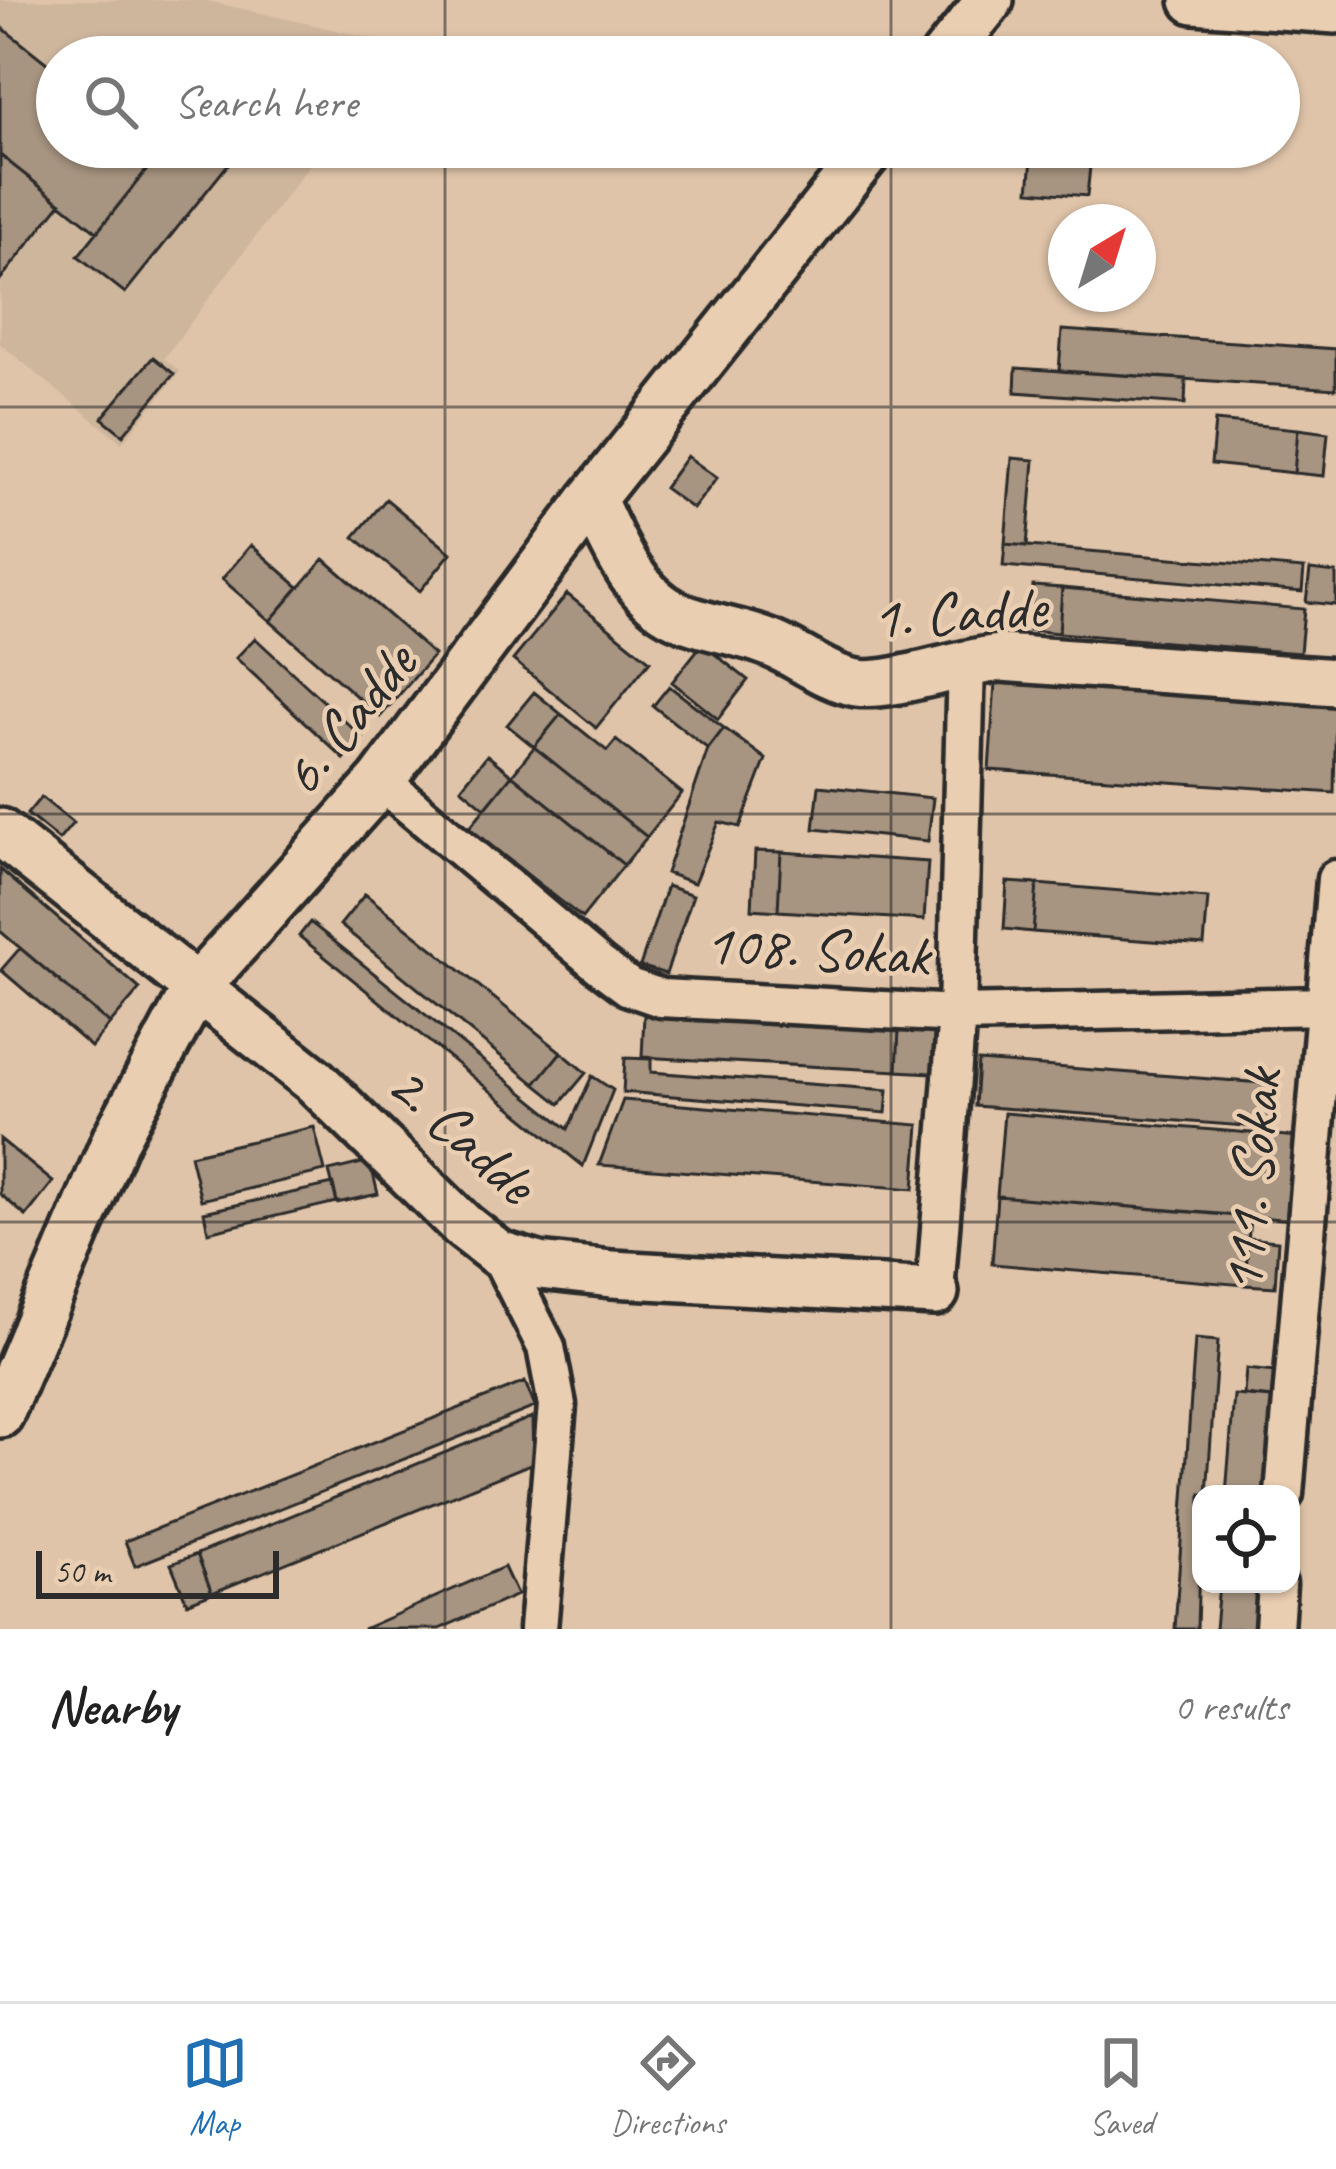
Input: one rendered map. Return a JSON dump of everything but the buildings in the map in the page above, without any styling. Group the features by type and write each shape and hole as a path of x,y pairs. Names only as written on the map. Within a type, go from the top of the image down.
{"street":[{"path":"961,36 989,0"},
{"path":"1194,0 1336,10"},
{"name":"6. Cadde","path":"0,1414 11,1354 116,1138 196,988 381,781 592,499 855,168"},
{"name":"1. Cadde","path":"592,499 626,568 651,597 677,615 745,632 824,672 857,683 885,682 966,661 1001,658 1336,682"},
{"path":"934,1292 957,1014 966,661"},
{"name":"108. Sokak","path":"381,781 629,987 661,998 957,1014 1323,1006"},
{"name":"2. Cadde","path":"0,832 315,1081 463,1226 499,1254 539,1266 612,1274 934,1292"},
{"name":"111. Sokak","path":"1285,1485 1336,879"},
{"path":"499,1254 546,1347 557,1405 538,1629"},
{"path":"1274,1629 1276,1593"}],"shaded area":[{"path":"0,0 203,0 362,36 36,36 36,168 307,168 164,358 180,372 122,443 0,344"}]}
